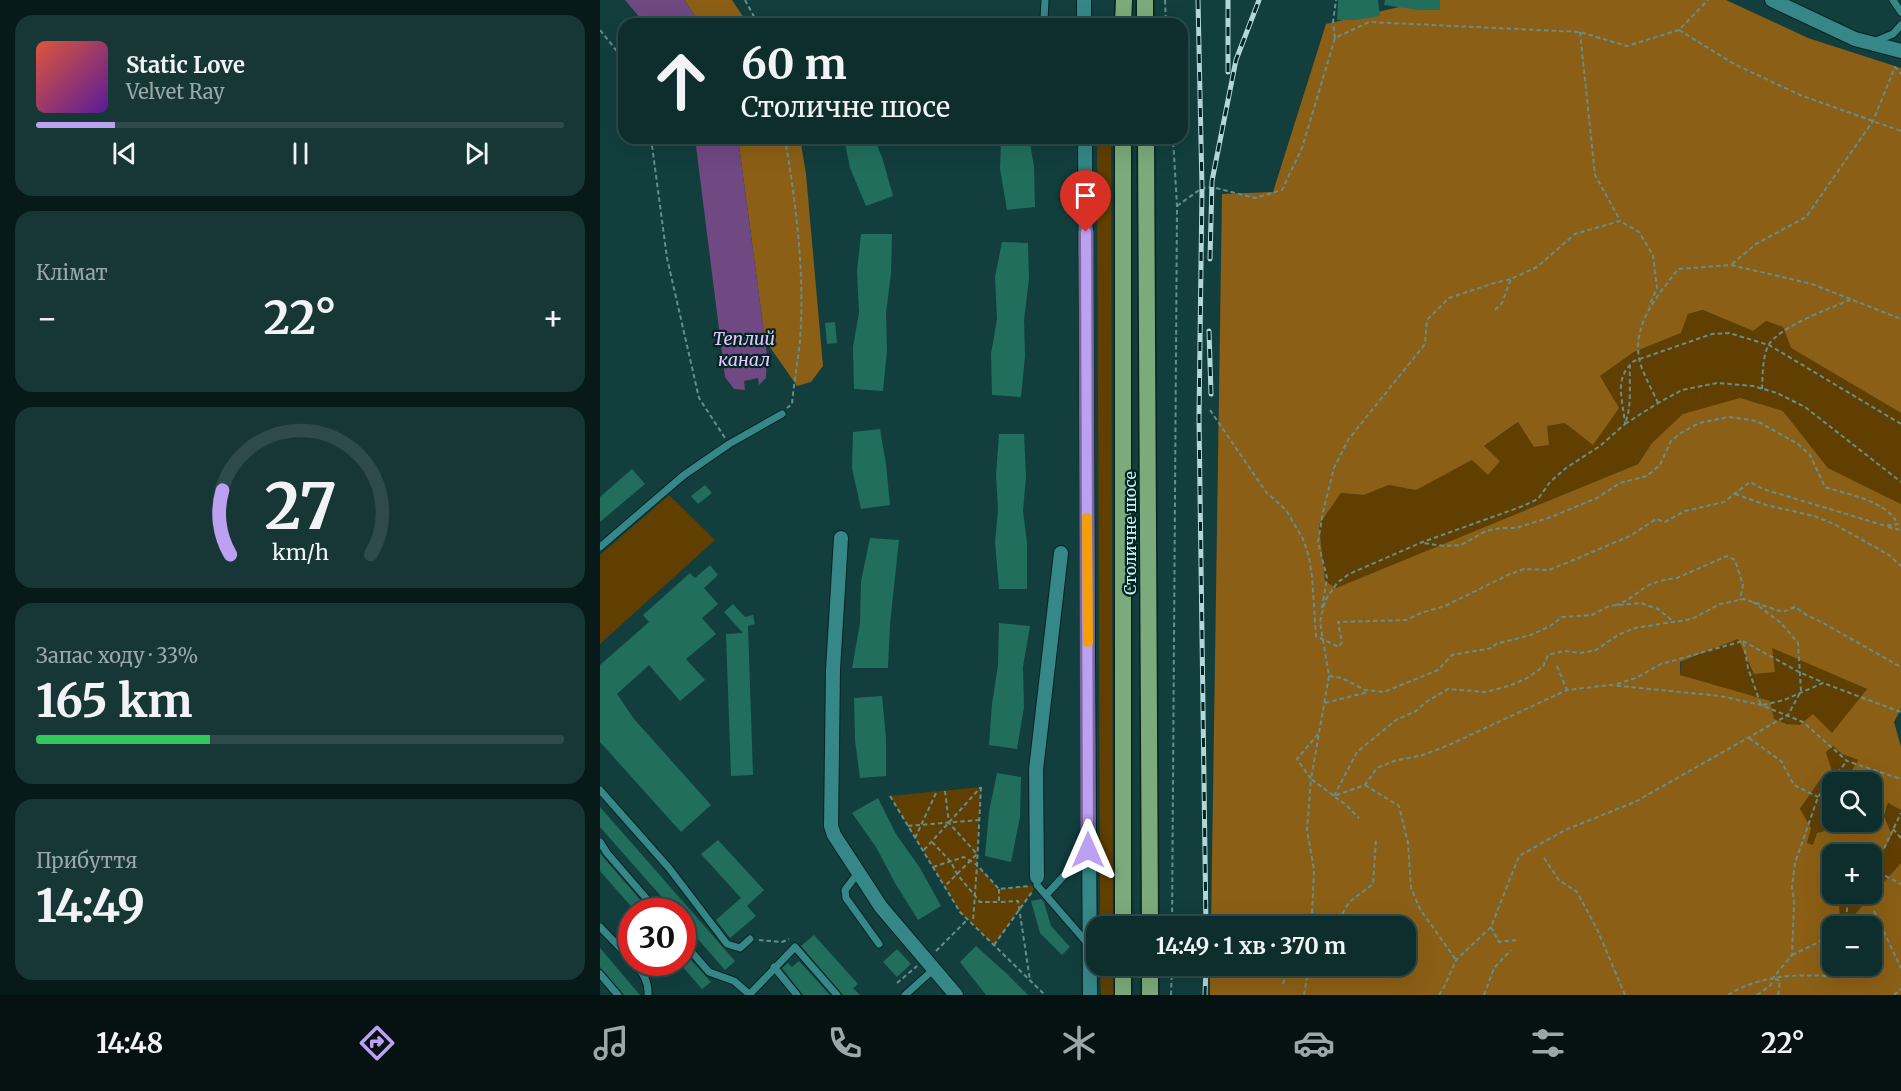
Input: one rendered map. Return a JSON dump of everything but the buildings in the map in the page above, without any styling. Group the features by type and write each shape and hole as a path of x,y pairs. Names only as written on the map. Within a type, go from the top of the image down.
{"highway":[{"path":"1124,0 1124,18"},
{"path":"1145,0 1145,18"},
{"name":"Столичне шосе","path":"1122,144 1123,916"},
{"name":"Столичне шосе","path":"1146,144 1150,916"},
{"path":"1123,976 1123,995"},
{"path":"1150,976 1150,995"}],"street":[{"path":"1084,0 1084,18"},
{"path":"1772,0 1855,39 1901,51"},
{"path":"1085,144 1089,916"},
{"path":"842,538 833,670 831,826 834,836 895,925 956,995"},
{"path":"1037,881 1036,770 1061,553"},
{"path":"1090,976 1090,995"}],"lane":[{"path":"1044,18 1045,0"},
{"path":"1893,0 1901,12"},
{"path":"1870,43 1893,34 1901,25"},
{"path":"600,547 684,475 729,444 782,414"},
{"path":"600,790 669,868 727,944 740,948 750,939"},
{"path":"600,842 645,898"},
{"path":"1046,895 1088,850"},
{"path":"858,873 845,890 846,898 879,944"},
{"path":"1037,881 1046,895 1086,941"},
{"path":"600,927 618,946"},
{"path":"696,957 709,972 734,981 749,994 795,947 837,995"},
{"path":"774,967 798,995"},
{"path":"905,995 914,992 934,969"},
{"path":"600,974 618,995"},
{"path":"644,976 648,995"}],"path":[{"path":"745,0 755,18"},
{"path":"1165,0 1166,18"},
{"path":"1177,206 1202,188 1212,187 1256,198 1282,190 1302,148 1335,38 1336,0"},
{"path":"1335,38 1369,22 1580,32 1627,46 1679,30 1708,0"},
{"path":"600,30 618,52"},
{"path":"1679,30 1734,64 1800,95 1901,131"},
{"path":"1580,32 1595,175 1620,221 1639,232 1653,255 1657,288 1640,335 1639,359 1658,403"},
{"path":"1731,266 1756,244 1806,217 1873,121 1895,67 1901,74"},
{"path":"652,144 667,258 699,398 729,444"},
{"path":"782,414 792,404 800,339 797,227 786,144"},
{"path":"1172,916 1177,206 1173,144"},
{"path":"1322,614 1327,578 1318,542 1334,468 1348,440 1425,344 1427,320 1449,298 1511,279 1537,267 1575,234 1620,221"},
{"path":"1647,312 1678,269 1731,266 1812,284 1901,319"},
{"path":"1495,310 1502,303 1511,279"},
{"path":"1762,388 1764,360 1769,345 1791,326 1850,300"},
{"path":"1625,424 1620,381 1630,364 1712,334 1729,333 1769,345 1901,424"},
{"path":"1625,424 1629,412 1630,364"},
{"path":"1312,914 1314,870 1307,830 1311,779 1329,676 1320,621 1325,601 1337,583 1349,574 1420,543 1538,499 1550,482 1566,468 1600,446 1625,424 1682,390 1717,383 1762,388 1805,407 1901,482"},
{"path":"1210,410 1266,492 1286,510 1303,539 1311,567 1316,636 1339,647 1342,642 1338,622 1406,620 1445,606 1510,574 1524,570 1549,570 1630,536 1656,519 1665,522 1685,511 1724,502 1750,482 1763,489 1901,530"},
{"path":"1420,543 1444,546 1461,545 1486,531 1516,528 1551,517 1597,498 1620,483 1647,476 1660,465 1671,441 1681,433 1699,423 1729,417 1757,421 1798,444 1810,455 1826,487 1876,504 1893,515 1898,524 1886,526"},
{"path":"1735,494 1766,505 1814,516 1834,524 1889,555 1901,566"},
{"path":"1329,676 1342,678 1365,690 1384,692 1438,670 1452,655 1492,648 1496,644 1550,626 1562,617 1592,615 1609,606 1621,603 1646,586 1677,578 1727,556 1735,560 1743,585 1740,600"},
{"path":"1439,995 1446,985 1456,960 1491,927 1519,856 1565,830 1635,802 1788,715 1801,691 1798,643 1781,623 1751,600"},
{"path":"1334,796 1357,752 1396,720 1416,711 1448,689 1486,692 1509,686 1527,678 1543,666 1548,655 1564,651 1581,653 1596,650 1618,635 1635,628 1692,619 1720,604 1751,600 1784,612 1795,607 1901,667"},
{"path":"1609,606 1641,603 1658,609 1673,621"},
{"path":"1743,641 1748,668 1761,705"},
{"path":"1330,794 1334,796 1365,785 1377,768 1449,745 1567,690 1610,685 1636,678 1661,664 1743,641 1823,683 1901,712"},
{"path":"1557,666 1567,690"},
{"path":"1761,705 1784,700 1823,683"},
{"path":"1610,685 1720,696 1761,705 1803,722 1847,761 1901,779"},
{"path":"1323,703 1374,691"},
{"path":"1318,734 1297,759 1311,779 1346,804 1359,818"},
{"path":"1749,738 1781,761 1794,785 1818,797"},
{"path":"1792,955 1794,903 1792,886 1795,863 1818,797 1847,761"},
{"path":"1365,785 1399,806 1408,843 1412,888 1420,909 1456,960"},
{"path":"923,851 981,787 973,924"},
{"path":"915,838 937,791"},
{"path":"945,791 949,823 977,854"},
{"path":"890,796 960,912 1045,995"},
{"path":"1882,853 1901,813"},
{"path":"908,826 979,820"},
{"path":"1893,828 1901,838"},
{"path":"1341,916 1349,902 1373,884 1376,839"},
{"path":"932,842 951,862 957,874 980,902 1018,901 1030,980"},
{"path":"945,886 977,854"},
{"path":"933,867 964,857 976,865 999,889 999,902"},
{"path":"1544,858 1559,880 1577,892 1597,929 1625,995"},
{"path":"1882,874 1901,884"},
{"path":"999,889 1037,881"},
{"path":"994,945 1037,881"},
{"path":"1874,911 1901,968"},
{"path":"1491,927 1499,942 1516,940"},
{"path":"750,939 782,942 795,937"},
{"path":"1757,995 1770,985 1772,979 1792,955 1822,939"},
{"path":"1484,995 1494,968 1510,951"},
{"path":"1728,995 1742,986 1764,979 1795,974 1822,976"},
{"path":"1171,995 1172,976"},
{"path":"1283,984 1286,976"},
{"path":"1304,995 1307,976"},
{"path":"1772,979 1780,981 1778,995"},
{"path":"1894,995 1901,989"}],"shaded area":[{"path":"684,0 732,0 744,18 697,18"},
{"path":"1429,0 1726,0 1808,38 1901,68 1901,413 1791,348 1783,327 1766,321 1753,331 1703,310 1688,314 1681,333 1634,352 1600,376 1619,408 1593,445 1565,423 1547,426 1549,445 1534,447 1518,422 1484,446 1500,461 1488,475 1472,460 1416,490 1389,485 1364,495 1341,493 1319,525 1325,581 1336,588 1638,464 1652,443 1683,414 1740,398 1783,411 1828,468 1901,504 1901,709 1894,722 1901,747 1901,810 1888,803 1884,816 1892,835 1882,853 1882,844 1822,844 1822,904 1839,904 1840,916 1822,916 1822,976 1882,976 1882,916 1855,916 1855,914 1864,904 1882,904 1882,884 1901,863 1901,995 1210,995 1210,976 1416,976 1416,916 1211,916 1222,194 1273,192 1326,24","holes":["1738,639 1754,674 1775,672 1772,648 1867,689 1832,733 1813,714 1800,725 1787,724 1774,719 1770,701 1680,675 1680,662"]},
{"path":"739,144 801,144 806,174 823,366 811,382 797,386 765,340"},
{"path":"1097,144 1111,144 1113,916 1100,916"},
{"path":"1703,310 1753,331 1766,321 1783,327 1791,348 1901,413 1901,504 1828,468 1783,411 1652,443 1638,464 1336,588 1325,581 1319,525 1341,493 1364,495 1389,485 1416,489 1472,460 1484,446 1519,422 1547,426 1566,423 1600,376 1634,352 1681,333 1688,314"},
{"path":"669,495 715,540 600,644 600,555"},
{"path":"1738,639 1771,647 1867,689 1833,734 1773,719 1680,675 1681,662"},
{"path":"1833,746 1842,754 1858,760 1851,772 1834,772 1826,752"},
{"path":"1822,776 1822,832 1829,832 1813,846 1807,843 1800,810"},
{"path":"981,787 977,865 999,889 1037,885 994,945 960,912 890,796"},
{"path":"1889,803 1901,810 1901,863 1882,884 1882,853 1892,835 1884,816"},
{"path":"1839,904 1864,904 1855,916 1840,916"},
{"path":"1100,976 1114,976 1114,995 1101,995"}],"water":[{"path":"625,0 684,0 697,18 640,18"},
{"name":"Теплий канал","path":"696,144 739,144 767,355 766,378 759,385 758,378 744,381 745,390 734,389 725,377"}],"railway":[{"path":"1198,0 1202,188 1199,418 1206,916"},
{"path":"1228,0 1228,72"},
{"path":"1210,259 1212,181 1236,60 1259,0"},
{"path":"1209,331 1211,394"},
{"path":"1205,995 1206,976"}],"slow traffic":[{"path":"1087,518 1088,642"}],"route":[{"path":"1086,232 1088,850"}]}
